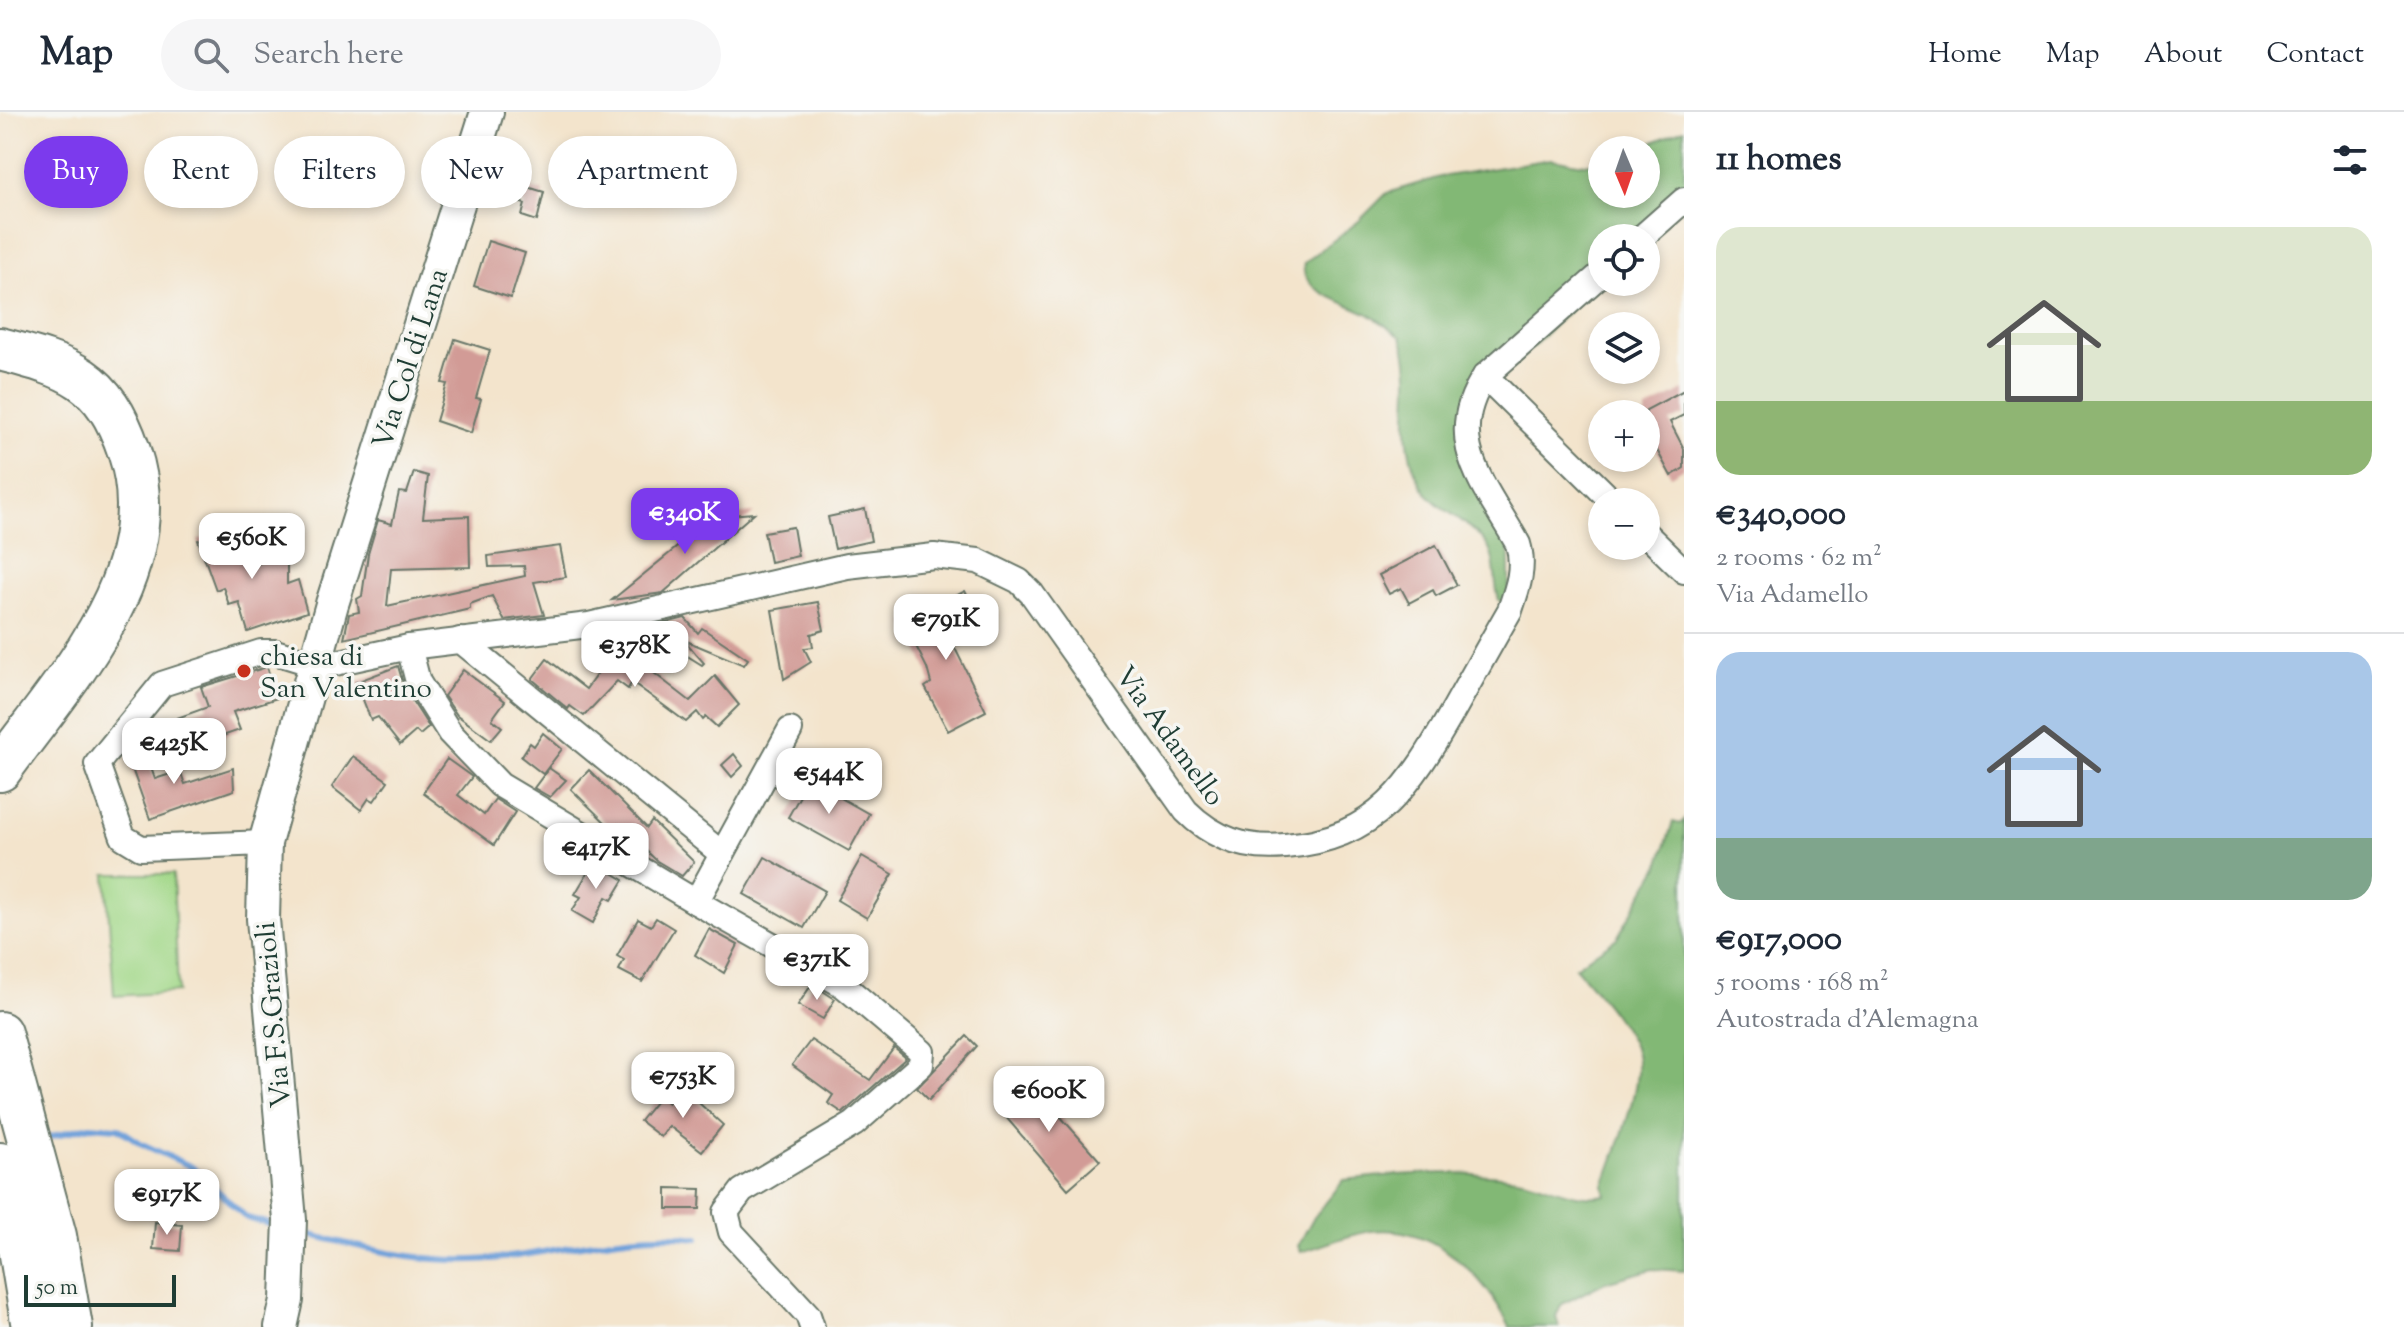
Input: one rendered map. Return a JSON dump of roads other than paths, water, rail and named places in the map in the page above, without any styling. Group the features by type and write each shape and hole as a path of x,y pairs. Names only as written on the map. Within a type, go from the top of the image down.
{"highway":[{"path":"0,770 95,638 126,571 137,537 139,505 132,460 120,422 102,395 69,369 13,358"},
{"path":"0,1033 55,1236 71,1327"},
{"path":"0,1164 20,1249 33,1327"}],"main road":[{"name":"Via Col di Lana","path":"314,664 487,112"},
{"name":"Via F.S.Grazioli","path":"281,1327 290,1258 288,1183 263,919 265,843 314,664"}],"street":[{"path":"1657,224 1684,200"},
{"name":"Via Adamello","path":"314,664 409,647 589,625 847,566 934,556 978,561 1019,581 1032,594 1186,811 1205,831 1243,845 1269,848 1299,845 1361,824 1407,787 1510,610 1523,559 1518,544 1475,466 1465,435 1467,408 1485,376 1588,285"},
{"path":"1485,376 1599,488"},
{"path":"1660,548 1684,571"},
{"path":"460,640 474,655 722,854"},
{"path":"409,647 418,682 450,733 500,785 843,985 914,1043 923,1057 921,1065 854,1124 742,1191 726,1212 731,1232 808,1315 812,1327"},
{"path":"265,843 136,846 120,833 97,764 155,689 170,680 261,652 275,652 314,664"},
{"path":"696,902 790,730"}],"waterway":[{"path":"45,1138 90,1126 118,1128 142,1144 192,1167 247,1218 280,1227"},
{"path":"299,1232 385,1252 451,1260 501,1258 642,1237 698,1238"}],"place":[{"name":"chiesa di San Valentino","path":"244,671"}]}
